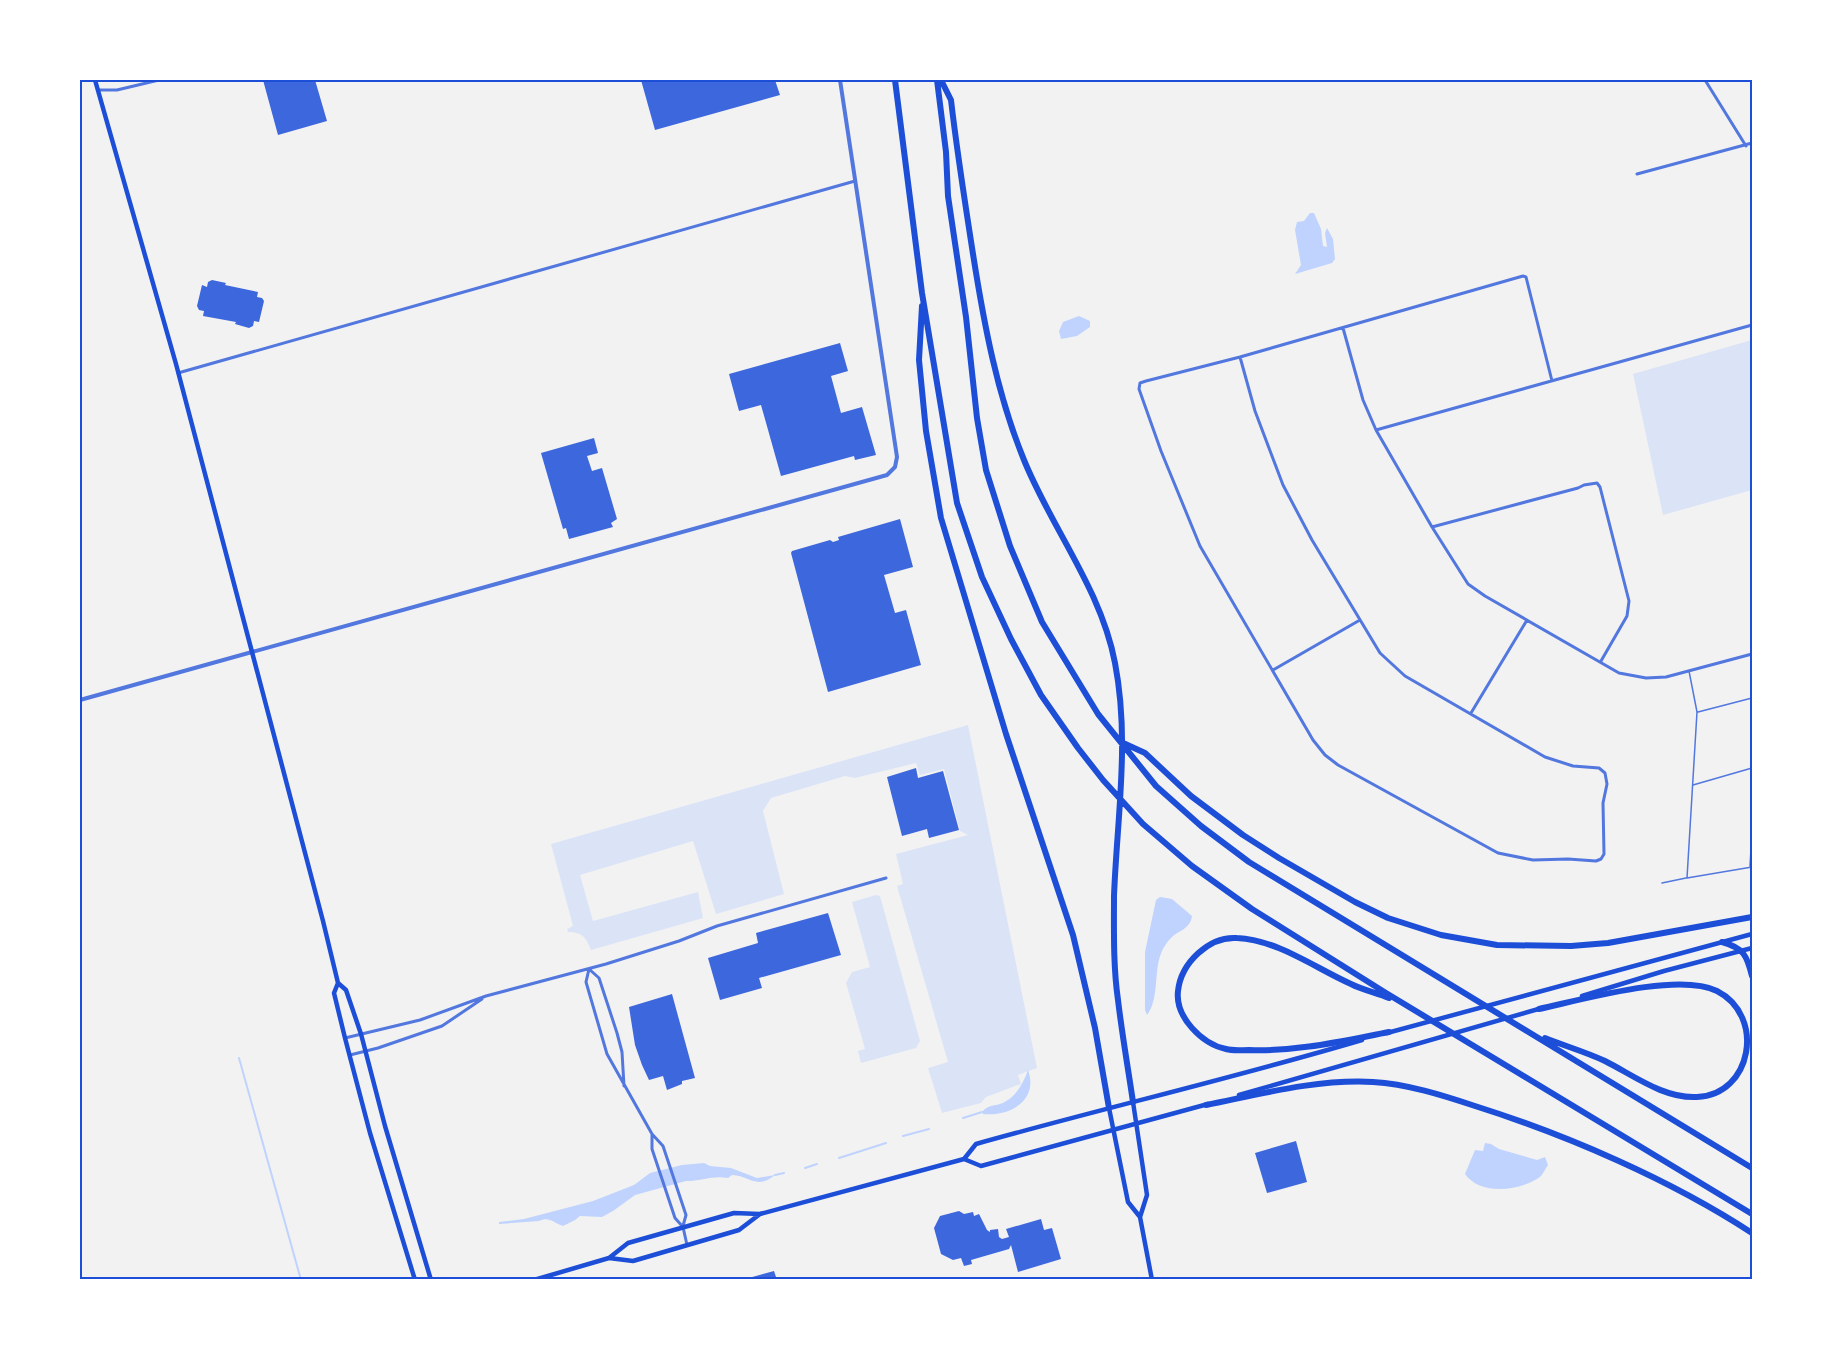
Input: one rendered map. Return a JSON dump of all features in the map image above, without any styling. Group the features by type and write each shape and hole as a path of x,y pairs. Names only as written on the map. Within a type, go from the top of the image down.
{"highway":[{"path":"896,80 922,293 957,503 982,577 1011,639 1041,694 1102,780 1143,824 1192,867 1252,909 1752,1214"},
{"path":"939,80 951,100 986,334 1001,391 1024,461 1086,582 1106,627 1115,663 1120,696 1122,743 1114,952 1118,999 1133,1102"},
{"path":"939,80 948,196 966,317 977,418 987,470 1010,546 1042,622 1098,714 1156,786 1201,826 1249,862 1752,1168"},
{"path":"922,293 919,360 926,431 940,518 1010,746 1073,935 1095,1028 1109,1108"},
{"path":"1120,742 1145,753 1191,796 1243,835 1279,858 1388,918 1441,934 1497,945 1571,946 1617,942 1752,917"},
{"path":"1389,1032 1288,1050 1227,1050 1210,1044 1198,1034 1182,1015 1178,992 1183,972 1199,951 1218,940 1236,938 1260,942 1352,985 1402,1002"},
{"path":"1722,942 1735,945 1742,951 1748,958 1752,976"},
{"path":"1528,1032 1603,1060 1664,1091 1688,1097 1719,1092 1733,1080 1743,1064 1748,1048 1747,1031 1743,1018 1733,1002 1717,991 1695,985 1635,990 1539,1010"},
{"path":"1206,1105 1312,1084 1344,1082 1375,1082 1441,1095 1512,1118 1636,1169 1711,1208 1752,1233"}],"main road":[{"path":"94,80 178,374 338,983 346,990 361,1034 385,1126 431,1280"},
{"path":"534,1280 609,1258 628,1243 683,1227 734,1213 760,1214 964,1159 976,1144 1200,1086 1539,990 1752,934"},
{"path":"964,1159 981,1166 1206,1105 1539,1010 1664,971 1752,948"},
{"path":"338,983 334,993 345,1038 370,1132 415,1280"},
{"path":"1133,1102 1147,1195 1140,1217"},
{"path":"1109,1108 1128,1202 1140,1217 1152,1280"},
{"path":"609,1258 633,1261 739,1230 760,1214"}],"street":[{"path":"98,90 117,90 159,80"},
{"path":"80,700 886,475 895,467 897,457 840,80"},
{"path":"1705,80 1746,146"},
{"path":"1637,174 1752,143"},
{"path":"178,374 855,181"},
{"path":"1240,357 1275,469 1312,540 1370,640 1390,664 1412,680 1545,757 1572,766 1599,768 1605,773 1607,784 1603,803 1604,854 1596,861 1533,860 1498,853 1338,765 1325,755 1314,742 1200,546 1177,492 1139,389 1140,383 1146,381 1240,357 1504,281 1526,277 1552,381"},
{"path":"1376,430 1752,325"},
{"path":"1343,328 1363,400 1376,430 1431,527 1468,584 1619,673 1646,678 1666,677 1752,654"},
{"path":"1431,527 1597,483 1600,487 1629,601 1627,616 1601,661"},
{"path":"1273,670 1360,620"},
{"path":"1471,713 1527,620"},
{"path":"345,1038 420,1020 486,996 589,969 679,941 717,926 886,878"},
{"path":"589,969 586,982 607,1054 652,1134 663,1146 686,1215 683,1227 687,1245"},
{"path":"589,969 599,978 617,1033 622,1052 624,1086"},
{"path":"350,1054 442,1026 486,996"},
{"path":"652,1134 652,1149 657,1165 675,1218 683,1227"}],"lane":[{"path":"1687,878 1697,712 1689,671"},
{"path":"1697,712 1752,698"},
{"path":"1692,785 1752,768"},
{"path":"1662,883 1751,867 1752,832"}],"shaded area":[{"path":"1752,340 1752,490 1663,515 1633,374"},
{"path":"968,725 1037,1068 1018,1075 1021,1084 986,1097 981,1103 942,1113 928,1068 948,1062 897,886 903,884 896,854 968,835 960,831 944,769 920,775 916,763 855,778 845,776 771,798 763,811 784,894 716,914 693,841 580,875 593,921 698,892 703,918 591,950 583,936 568,932 567,929 573,926 551,844"},
{"path":"876,895 880,896 920,1041 916,1048 861,1063 858,1051 865,1049 846,983 852,972 870,967 852,902"}],"water":[{"path":"1310,213 1314,213 1321,229 1323,246 1327,247 1325,233 1327,228 1333,239 1335,259 1332,263 1295,274 1301,265 1295,230 1297,222 1304,221"},
{"path":"1079,316 1090,321 1090,327 1077,336 1061,339 1059,331 1063,322"},
{"path":"1160,897 1172,899 1192,916 1189,924 1170,939 1162,951 1154,1000 1147,1015 1145,1010 1145,952 1156,900"},
{"path":"1028,1070 1029,1090 1026,1098 1020,1104 1003,1113 983,1114 986,1108 1005,1102 1014,1095"},
{"path":"1485,1143 1537,1160 1545,1157 1548,1165 1540,1177 1522,1186 1501,1189 1480,1186 1465,1174 1475,1150 1483,1151"},
{"path":"704,1163 710,1166 731,1168 757,1178 775,1175 758,1182 732,1175 728,1178 686,1181 635,1195 602,1217 580,1216 563,1226 546,1219 499,1224 499,1222 524,1219 593,1201 634,1185 650,1173 682,1165"}],"building":[{"path":"263,80 315,80 327,121 278,135"},
{"path":"641,80 775,80 780,95 655,130"},
{"path":"212,280 258,292 257,297 264,301 259,322 254,321 253,326 249,328 235,324 236,322 203,316 204,311 199,310 197,306 202,285 207,287 208,282"},
{"path":"840,343 848,371 831,376 841,413 862,407 876,455 855,460 854,456 781,476 761,405 739,411 729,374"},
{"path":"594,438 598,453 587,456 592,471 602,468 617,519 611,523 613,527 569,539 566,528 563,529 541,453"},
{"path":"900,519 913,567 884,575 895,613 906,610 921,665 828,692 791,553 830,540 833,542 839,540 838,537"},
{"path":"916,768 918,778 943,771 959,830 929,838 927,829 902,836 887,777"},
{"path":"828,913 841,955 759,978 762,988 720,1000 708,958 758,943 756,933"},
{"path":"672,994 695,1078 682,1081 682,1084 667,1090 663,1076 649,1080 642,1065 635,1045 629,1007"},
{"path":"1296,1141 1307,1182 1267,1193 1255,1153"},
{"path":"959,1211 964,1214 973,1212 974,1216 979,1214 987,1230 990,1232 990,1230 998,1229 999,1237 1002,1239 1009,1237 1006,1229 1041,1219 1044,1230 1052,1228 1061,1259 1018,1272 1011,1245 1009,1249 971,1260 972,1264 964,1266 961,1258 953,1260 941,1254 934,1228 940,1216"},
{"path":"774,1271 777,1280 745,1280 745,1279"}],"waterway":[{"path":"239,1058 301,1280"},
{"path":"963,1118 982,1112"},
{"path":"903,1136 929,1129"},
{"path":"839,1158 886,1143"},
{"path":"805,1168 817,1164"},
{"path":"775,1175 784,1173"}]}
